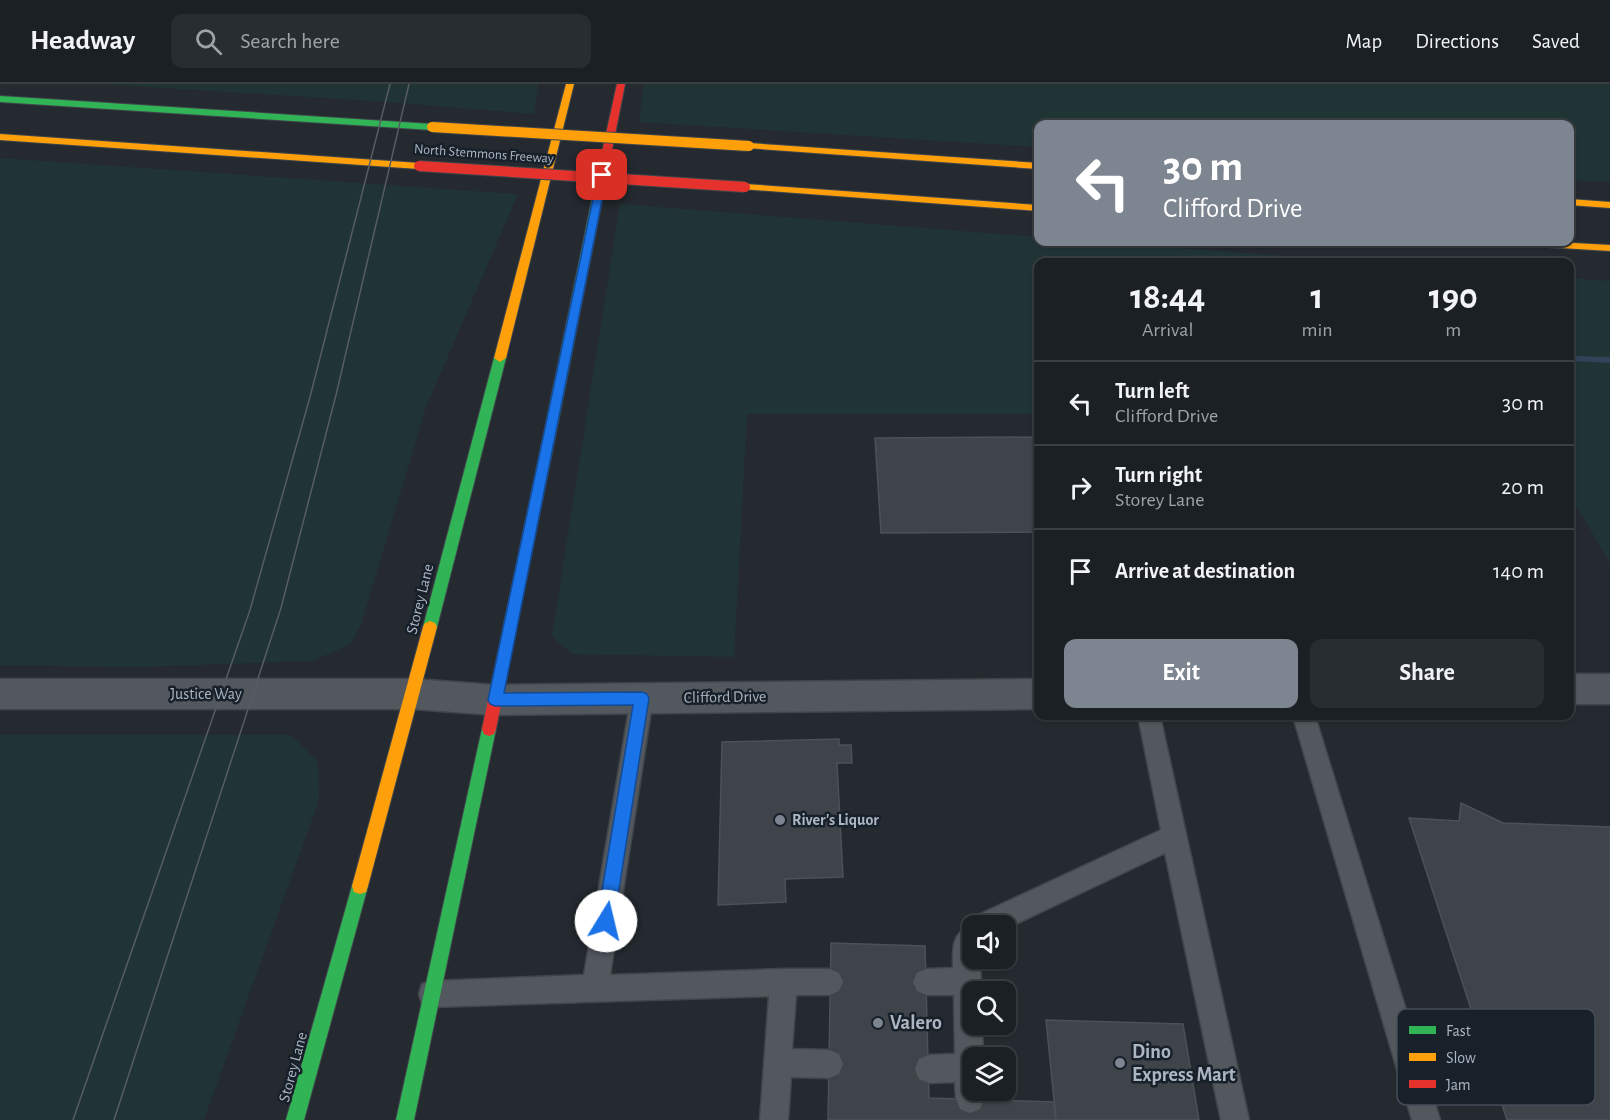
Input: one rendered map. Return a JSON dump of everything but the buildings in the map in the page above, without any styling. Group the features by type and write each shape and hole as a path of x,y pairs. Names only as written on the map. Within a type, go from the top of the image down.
{"highway":[{"name":"Storey Lane","path":"295,1120 413,694 570,84"},
{"path":"405,1120 495,700 621,84"},
{"name":"North Stemmons Freeway","path":"0,99 1034,166"},
{"name":"North Stemmons Freeway","path":"0,137 1034,208"},
{"path":"1574,202 1610,205"},
{"path":"1574,246 1610,248"}],"street":[{"path":"1574,689 1610,689"},
{"name":"Justice Way","path":"0,694 413,694"},
{"name":"Clifford Drive","path":"413,694 495,700 1034,694"}],"lane":[{"path":"595,988 642,698"},
{"path":"1150,720 1235,1120"},
{"path":"1305,720 1397,1024"},
{"path":"1005,915 1174,836"},
{"path":"967,969 967,981"},
{"path":"432,994 830,981"},
{"path":"926,982 962,981"},
{"path":"774,1120 783,982"},
{"path":"778,1063 829,1064"},
{"path":"929,1069 962,1068"},
{"path":"1421,1105 1426,1120"}],"shaded area":[{"path":"101,84 538,84 534,114 374,101"},
{"path":"644,84 1610,84 1610,182 1574,180 1574,120 1034,120 1034,147 639,122"},
{"path":"0,158 518,194 426,407 362,621 351,644 312,661 135,667 0,665"},
{"path":"620,204 1034,237 1034,246 1152,246 1314,258 1034,258 1034,414 747,414 734,657 572,654 552,636"},
{"path":"1574,278 1610,281 1610,563 1574,502"},
{"path":"0,735 291,735 318,762 319,800 204,1120 0,1120"}],"waterway":[{"path":"1574,359 1610,360"}],"tram line":[{"path":"73,1120 250,610 310,397 390,84"},
{"path":"114,1120 281,608 336,395 409,84"}],"traffic: fast":[{"path":"0,99 432,127"},
{"path":"552,423 602,175"},
{"path":"430,627 500,358"},
{"path":"405,1120 489,729"},
{"path":"295,1120 360,886"}],"traffic: slow":[{"path":"500,358 570,84"},
{"path":"432,127 749,146"},
{"path":"0,137 419,166"},
{"path":"749,146 1034,166"},
{"path":"745,187 1034,208"},
{"path":"1574,202 1610,205"},
{"path":"1574,246 1610,248"},
{"path":"360,886 430,627"}],"traffic: jam":[{"path":"602,175 621,84"},
{"path":"419,166 745,187"},
{"path":"489,729 552,423"}],"place":[{"name":"River's Liquor","path":"780,820"},
{"name":"Valero","path":"878,1023"},
{"name":"Dino Express Mart","path":"1120,1063"}],"route":[{"path":"602,175 495,700 642,698 606,921"}]}
